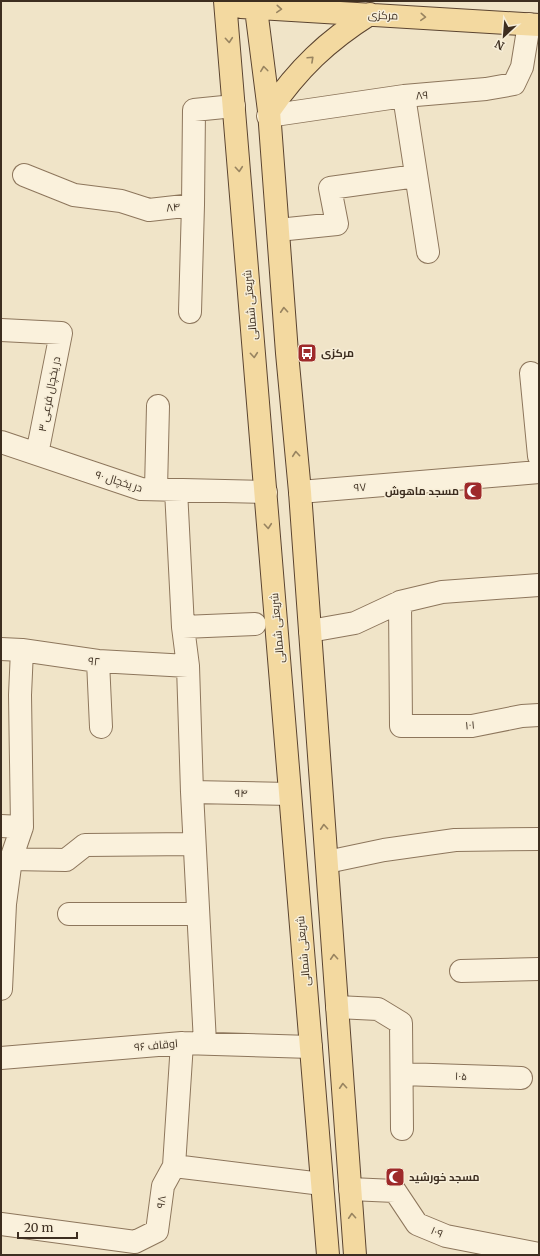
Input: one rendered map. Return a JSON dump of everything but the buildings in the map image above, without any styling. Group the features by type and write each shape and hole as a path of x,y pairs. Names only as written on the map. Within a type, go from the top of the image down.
{"main road":[{"name":"مرکزی","path":"226,4 256,4 373,10 534,24"},
{"name":"شریعتی شمالی","path":"226,4 328,1255"},
{"path":"256,4 269,114 300,492 355,1255"},
{"path":"269,114 303,66 324,46 373,10"}],"street":[{"name":"۸۹","path":"269,114 404,96 486,89 514,84 522,67 534,24"},
{"path":"404,96 428,252"},
{"name":"۸۴","path":"24,175 74,195 121,201 149,210 193,205 194,110 234,106"},
{"path":"278,230 337,224 330,188 416,176"},
{"path":"190,312 193,205"},
{"name":"در یخچال فرعی ۳","path":"1,330 61,333 37,454"},
{"path":"531,373 539,456"},
{"path":"158,406 166,490 188,666 194,844 205,1043"},
{"name":"در یخچال ۹۰","path":"1,442 141,489 266,492"},
{"name":"۹۷","path":"300,492 539,472"},
{"path":"310,631 355,623 400,602 442,592 539,585"},
{"name":"۱۰۱","path":"400,602 401,726 472,726 522,716 539,715"},
{"path":"183,627 255,624"},
{"path":"1,989 3,904 11,859 11,650"},
{"name":"۹۲","path":"11,650 98,662 188,666"},
{"path":"98,662 101,727"},
{"name":"۹۴","path":"192,792 290,794"},
{"path":"327,862 384,850 455,840 539,839"},
{"path":"11,859 66,860 85,845 194,844"},
{"path":"69,914 198,914"},
{"path":"461,971 539,969"},
{"path":"337,1007 378,1009 401,1023 402,1129"},
{"path":"182,1043 174,1166 322,1184"},
{"name":"اوقاف ۹۶","path":"1,1058 182,1043 311,1047"},
{"name":"۱۰۵","path":"402,1074 521,1078"},
{"name":"۹۸","path":"1,1224 135,1242 157,1231 163,1186 174,1166"},
{"name":"۱۰۹","path":"350,1189 395,1192 417,1224 446,1236 539,1254"}],"place":[{"name":"مرکزی","path":"307,353"},
{"name":"مسجد ماهوش","path":"473,491"},
{"name":"مسجد خورشید","path":"395,1177"}]}
